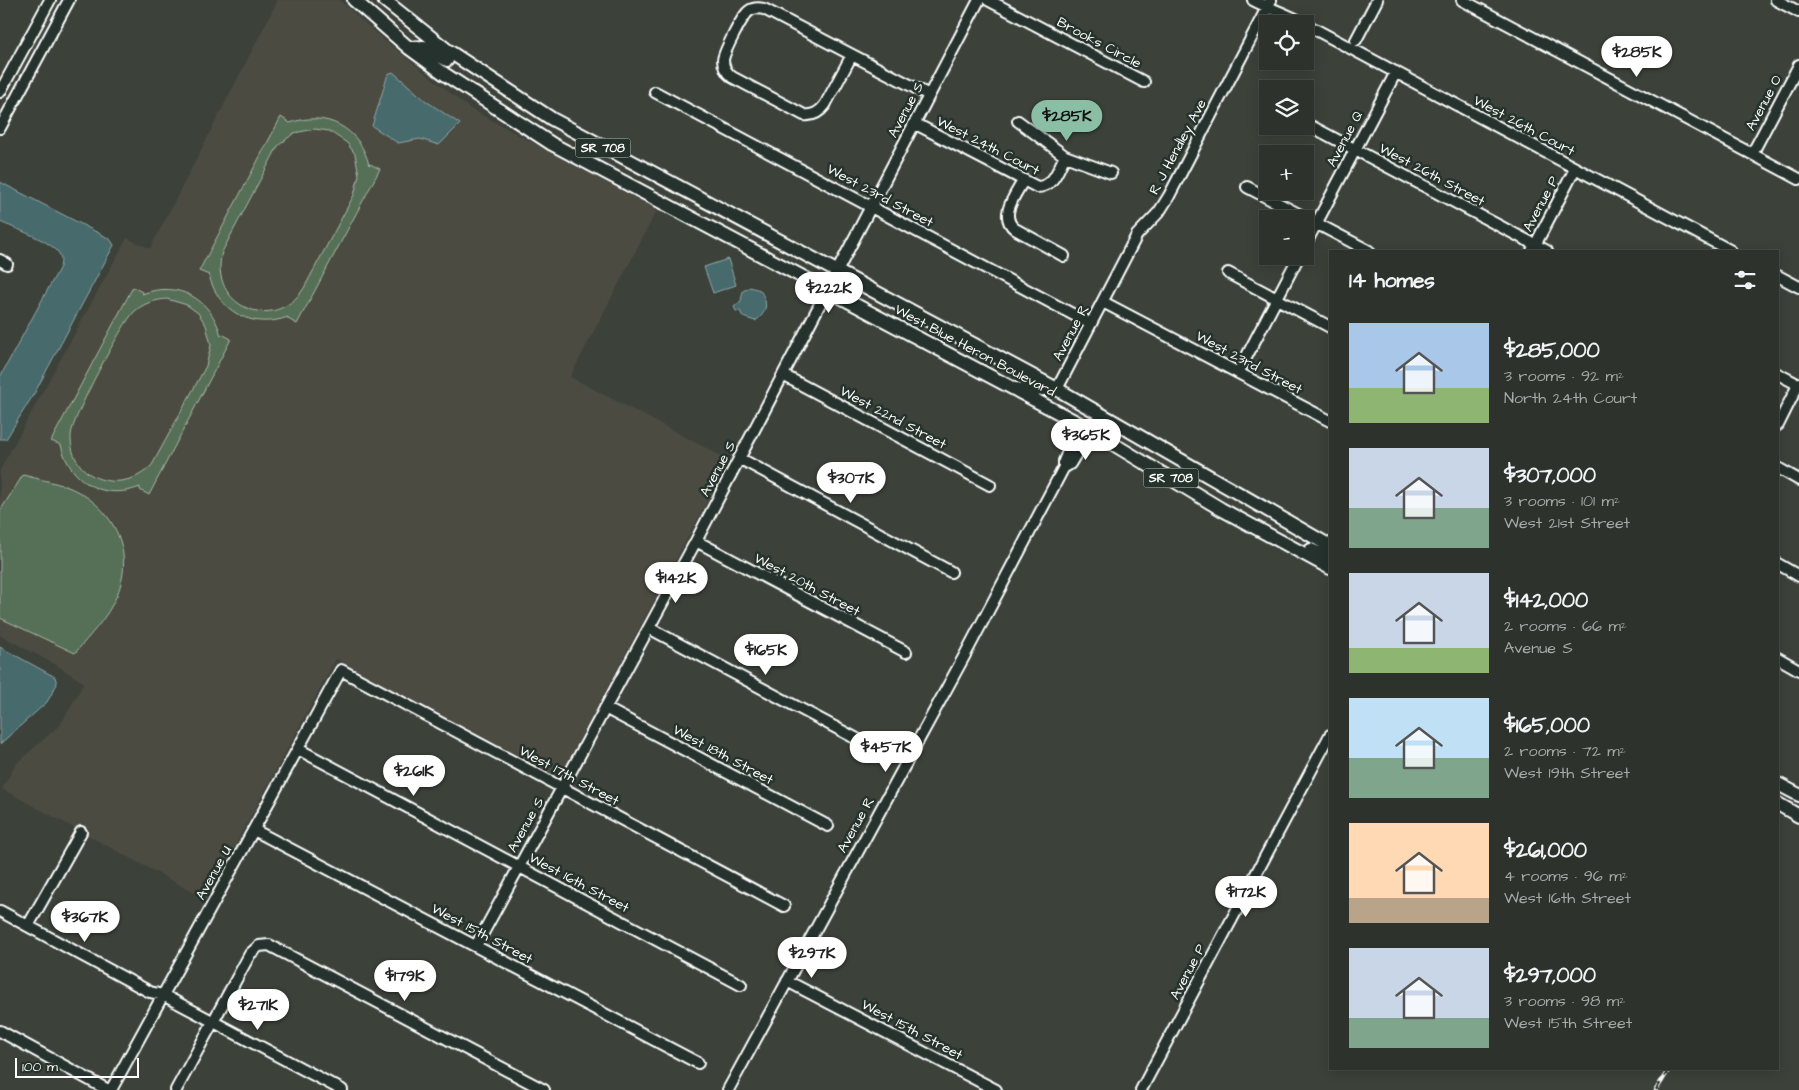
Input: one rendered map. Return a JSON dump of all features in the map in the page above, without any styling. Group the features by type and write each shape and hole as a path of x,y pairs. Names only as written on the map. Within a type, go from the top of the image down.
{"main road":[{"name":"West Blue Heron Boulevard","path":"354,0 409,48 483,100 552,144 1080,424 1221,509 1329,567"},
{"name":"West Blue Heron Boulevard","path":"384,0 484,77 530,106 1057,389 1329,545"},
{"path":"383,26 397,26 411,22"},
{"path":"409,48 424,47 430,49 502,99 521,108 530,106"},
{"path":"1298,550 1315,550 1329,557"},
{"path":"1779,785 1799,795"},
{"path":"1779,805 1799,816"}],"street":[{"path":"0,92 50,0"},
{"path":"0,128 69,0"},
{"name":"Avenue S","path":"476,946 696,542 979,0"},
{"name":"Brooks Circle","path":"988,0 1144,82"},
{"name":"West 26th Court","path":"1253,0 1269,4 1288,15"},
{"path":"1356,40 1377,0"},
{"path":"1462,0 1799,178"},
{"path":"1776,0 1799,12"},
{"name":"West 26th Court","path":"1269,4 1272,12 1278,15"},
{"name":"R J Hendley Ave","path":"1103,302 1137,235 1159,212 1169,196 1269,4"},
{"path":"852,55 821,110 816,114 804,115 732,77 726,71 723,62 725,54 745,16 752,10 768,10 929,95"},
{"name":"West 26th Court","path":"1314,29 1721,250"},
{"name":"West 26th Court","path":"1314,34 1394,74"},
{"name":"Avenue O","path":"1752,154 1799,64"},
{"name":"Avenue Q","path":"1314,227 1394,74"},
{"name":"West 23rd Street","path":"655,92 1091,324"},
{"path":"1018,121 1065,156 1111,173"},
{"name":"West 24th Court","path":"914,124 1037,187 1052,181 1065,156"},
{"name":"West 26th Street","path":"1314,128 1533,248"},
{"name":"West 26th Court","path":"1574,171 1729,250"},
{"name":"Avenue P","path":"1533,248 1574,171"},
{"path":"1024,181 1008,210 1009,223 1015,229 1064,256"},
{"path":"1246,186 1367,250"},
{"path":"1238,373 1294,265"},
{"path":"1228,273 1329,326"},
{"path":"1779,277 1799,287"},
{"path":"1779,281 1799,291"},
{"name":"Avenue R","path":"1057,389 1103,302"},
{"name":"West 23rd Street","path":"1103,302 1329,420"},
{"path":"1779,374 1799,384 1779,423"},
{"name":"West 22nd Street","path":"783,375 990,485"},
{"path":"1012,387 1031,391 1057,389"},
{"name":"Avenue R","path":"728,1090 966,653 1064,467 1064,461 1080,424"},
{"name":"Avenue R","path":"1064,467 1070,464 1082,444 1099,435"},
{"path":"739,458 951,572"},
{"path":"1779,469 1799,480"},
{"name":"West 20th Street","path":"696,542 906,652"},
{"path":"1779,565 1799,576"},
{"path":"649,628 872,747"},
{"path":"1779,659 1799,670"},
{"name":"Avenue U","path":"109,1090 341,670"},
{"name":"West 17th Street","path":"341,670 784,906"},
{"name":"West 18th Street","path":"605,708 828,826"},
{"name":"Avenue P","path":"1140,1090 1329,736"},
{"name":"West 16th Street","path":"298,749 741,985"},
{"name":"West 15th Street","path":"254,830 698,1063"},
{"path":"28,926 81,832"},
{"path":"0,911 150,992 163,995 342,1090"},
{"path":"176,1090 250,954 259,946 275,947 544,1090"},
{"name":"West 15th Street","path":"787,981 996,1090"},
{"path":"0,1031 109,1090"}],"shaded area":[{"path":"278,0 339,0 384,40 469,108 657,210 570,377 729,460 559,778 336,659 206,899 2,789 16,764 61,724 84,683 58,666 0,635 0,470 127,238 150,249"}],"green space":[{"path":"281,117 290,123 316,119 340,125 358,141 369,165 380,169 297,324 288,319 288,317 262,321 239,315 220,299 209,275 199,271","holes":["315,129 329,131 347,143 355,154 359,175 354,195 304,288 291,302 277,310 261,312 246,308 234,300 225,287 220,271 222,252 278,146 294,133"]},
{"path":"133,287 142,292 142,294 168,289 192,296 210,312 221,336 222,334 231,339 149,495 140,490 140,487 114,492 91,486 72,470 61,445 51,441","holes":["167,299 187,305 198,313 206,325 211,345 206,366 152,465 140,474 127,480 113,481 100,479 88,473 79,463 73,451 71,435 88,391 109,351 138,308 154,301"]},
{"path":"23,475 63,485 84,495 108,517 116,531 121,546 124,562 117,595 104,618 75,653 0,618 0,511"}],"water":[{"path":"393,72 426,101 460,124 439,145 420,139 398,143 372,126 388,74"},
{"path":"0,182 110,239 114,245 35,392 6,439 0,439 0,377 60,267 61,259 58,252 47,243 0,222"},
{"path":"728,259 736,285 713,293 704,267"},
{"path":"750,287 760,290 765,303 764,311 755,321 743,317 740,311 736,311 734,307 741,301 743,291"},
{"path":"0,647 55,677 57,684 47,702 0,744"}],"railway":[{"path":"1656,1090 1668,1070"}]}
